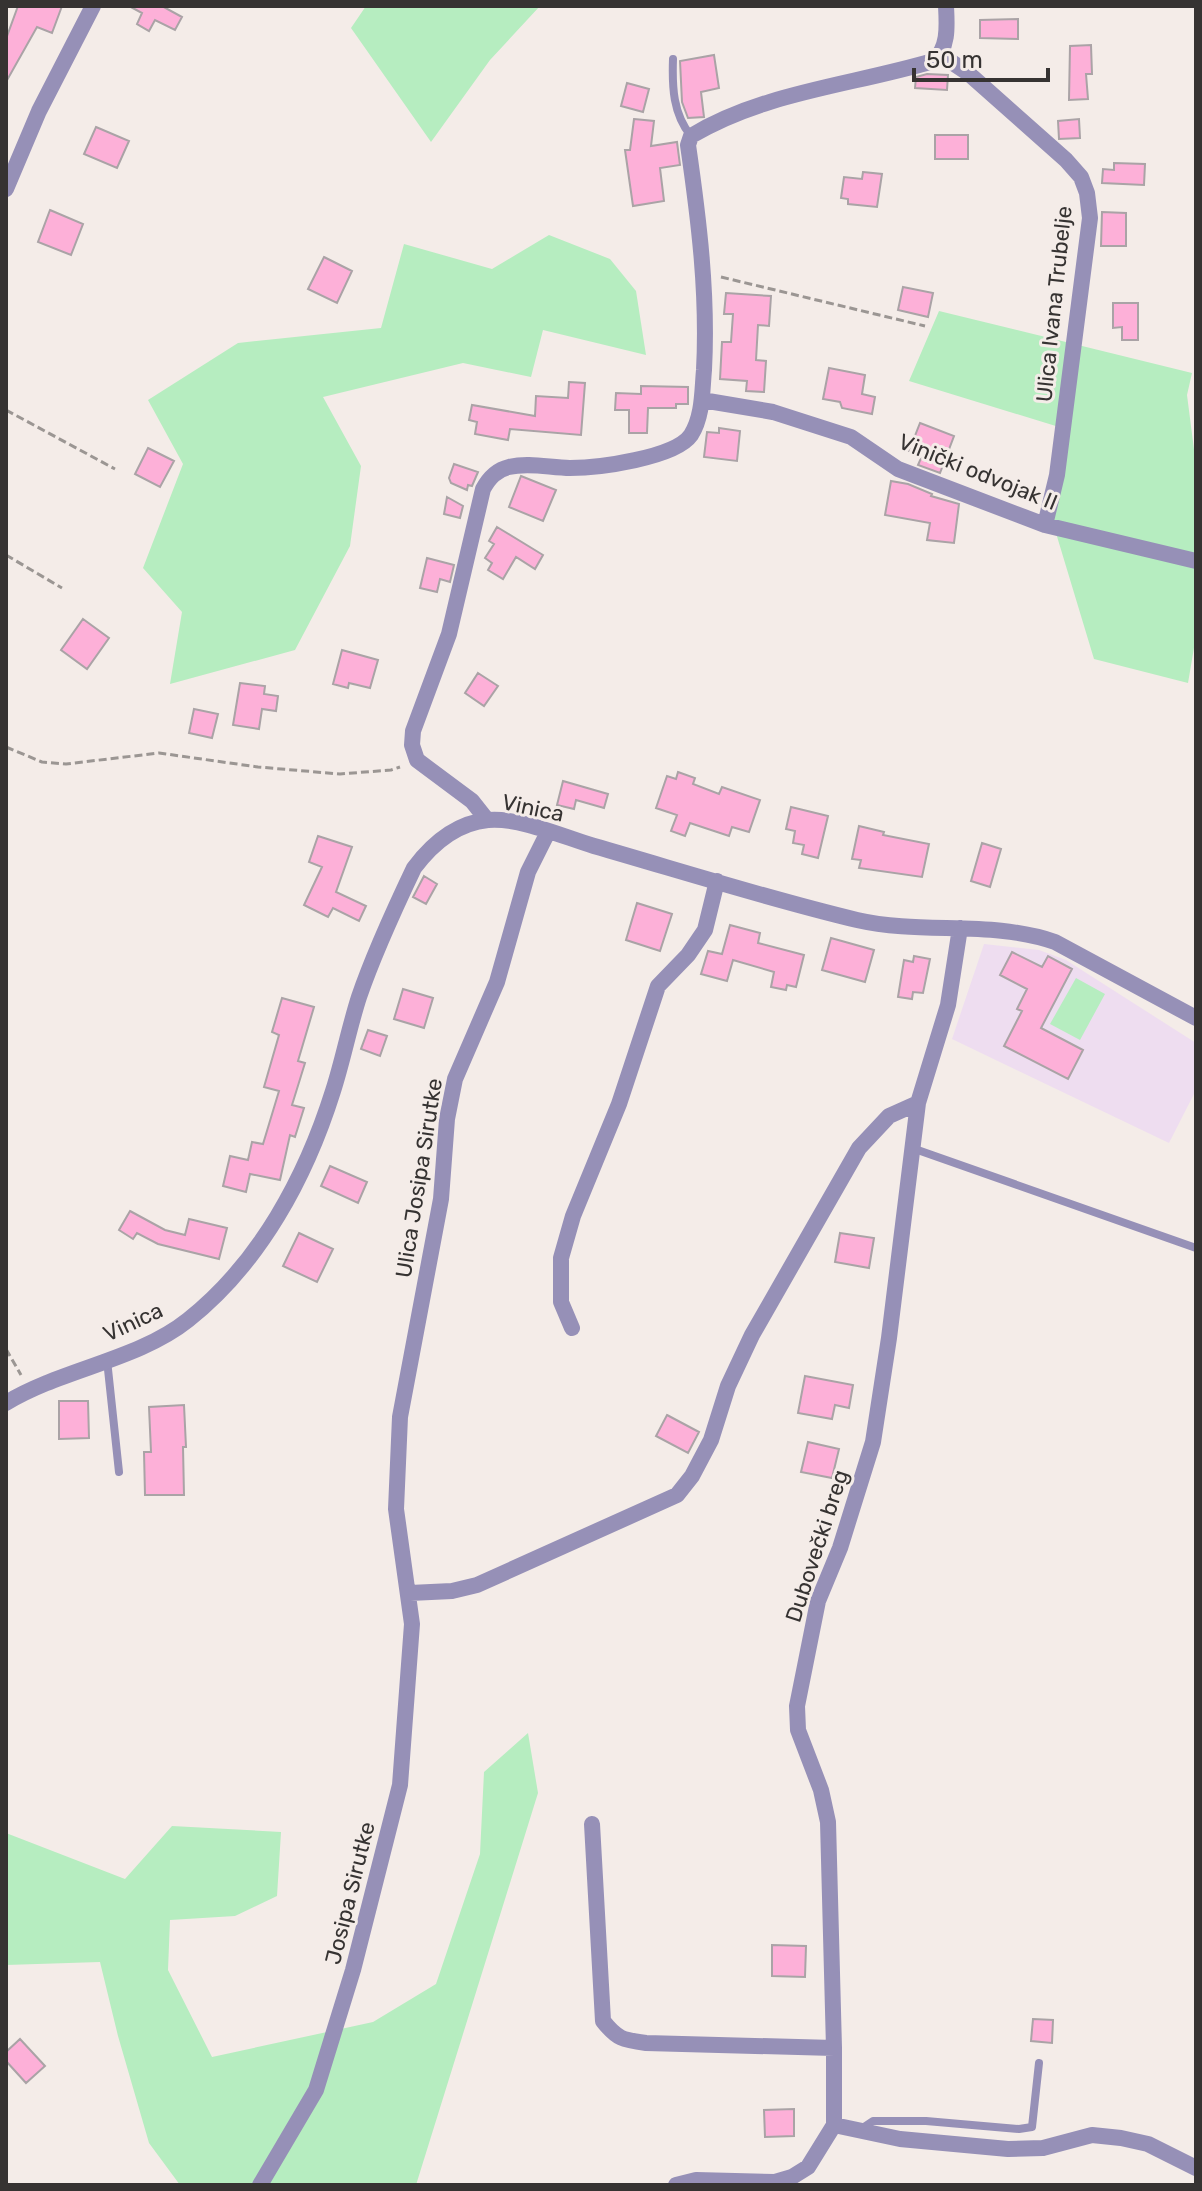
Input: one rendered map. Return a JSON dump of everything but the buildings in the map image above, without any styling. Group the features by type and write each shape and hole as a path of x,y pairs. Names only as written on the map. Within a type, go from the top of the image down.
{"street":[{"path":"6,189 39,111 93,6"},
{"path":"487,820 472,801 417,760 412,745 413,731 449,634 483,489 489,479 506,467 595,466 683,445 692,433 702,400 706,330 705,276 688,145 691,136 718,120 828,85 922,64 941,55 946,30 946,6"},
{"name":"Ulica Ivana Trubelje","path":"941,55 968,73 1066,160 1081,177 1087,193 1090,218 1057,475 1045,525"},
{"name":"Vinički odvojak II","path":"702,400 773,412 851,437 898,469 1045,525 1196,561"},
{"name":"Vinica","path":"6,1403 29,1389 151,1343 187,1321 222,1289 266,1234 297,1182 317,1137 360,996 414,868 428,850 466,826 487,820 502,820 857,920 892,927 1006,929 1055,942 1196,1018"},
{"name":"Ulica Josipa Sirutke","path":"410,1593 396,1509 400,1417 441,1199 447,1119 455,1079 497,982 528,872 548,832"},
{"path":"572,1328 561,1302 561,1258 573,1216 619,1104 658,986 688,955 705,930 717,881"},
{"name":"Dubovečki breg","path":"834,2125 828,1822 821,1790 798,1730 797,1706 818,1601 840,1548 873,1442 918,1103 948,1005 960,928"},
{"path":"410,1593 452,1591 477,1585 677,1495 692,1476 711,1440 728,1386 752,1335 859,1148 889,1116 918,1103"},
{"name":"Josipa Sirutke","path":"260,2185 316,2090 353,1970 400,1785 412,1624 410,1593"},
{"path":"592,1824 603,2021 612,2032 623,2040 646,2043 834,2048"},
{"path":"676,2185 696,2180 775,2182 792,2177 808,2167 834,2125 900,2139 1008,2149 1043,2148 1092,2135 1121,2138 1148,2144 1196,2168"}],"lane":[{"path":"673,59 675,101 683,127 691,136"},
{"path":"911,1148 1196,1248"},
{"path":"107,1359 119,1472"},
{"path":"857,2132 873,2121 926,2121 1019,2129 1032,2127 1039,2063"}],"path":[{"path":"705,276 925,326"},
{"path":"6,410 115,469"},
{"path":"6,555 62,588"},
{"path":"6,747 42,762 66,764 159,753 340,774 391,770 417,760"},
{"path":"6,1349 29,1389"}],"shaded area":[{"path":"984,944 1039,950 1066,960 1196,1043 1196,1090 1169,1143 952,1039"}],"green space":[{"path":"366,6 540,6 490,60 431,142 351,28"},
{"path":"549,235 610,259 636,291 646,355 543,330 531,377 463,363 323,397 361,466 350,546 295,650 170,684 182,612 143,568 183,464 148,400 238,343 381,328 404,244 492,269"},
{"path":"939,311 1192,373 1187,395 1196,465 1196,636 1188,683 1094,659 1046,500 1059,427 909,381"},
{"path":"1076,978 1105,994 1080,1040 1050,1024"},
{"path":"528,1733 538,1793 416,2185 180,2185 149,2143 100,1962 6,1965 6,1833 125,1879 172,1826 281,1832 277,1896 235,1916 170,1920 168,1970 212,2057 373,2022 436,1984 480,1854 484,1772"}]}
